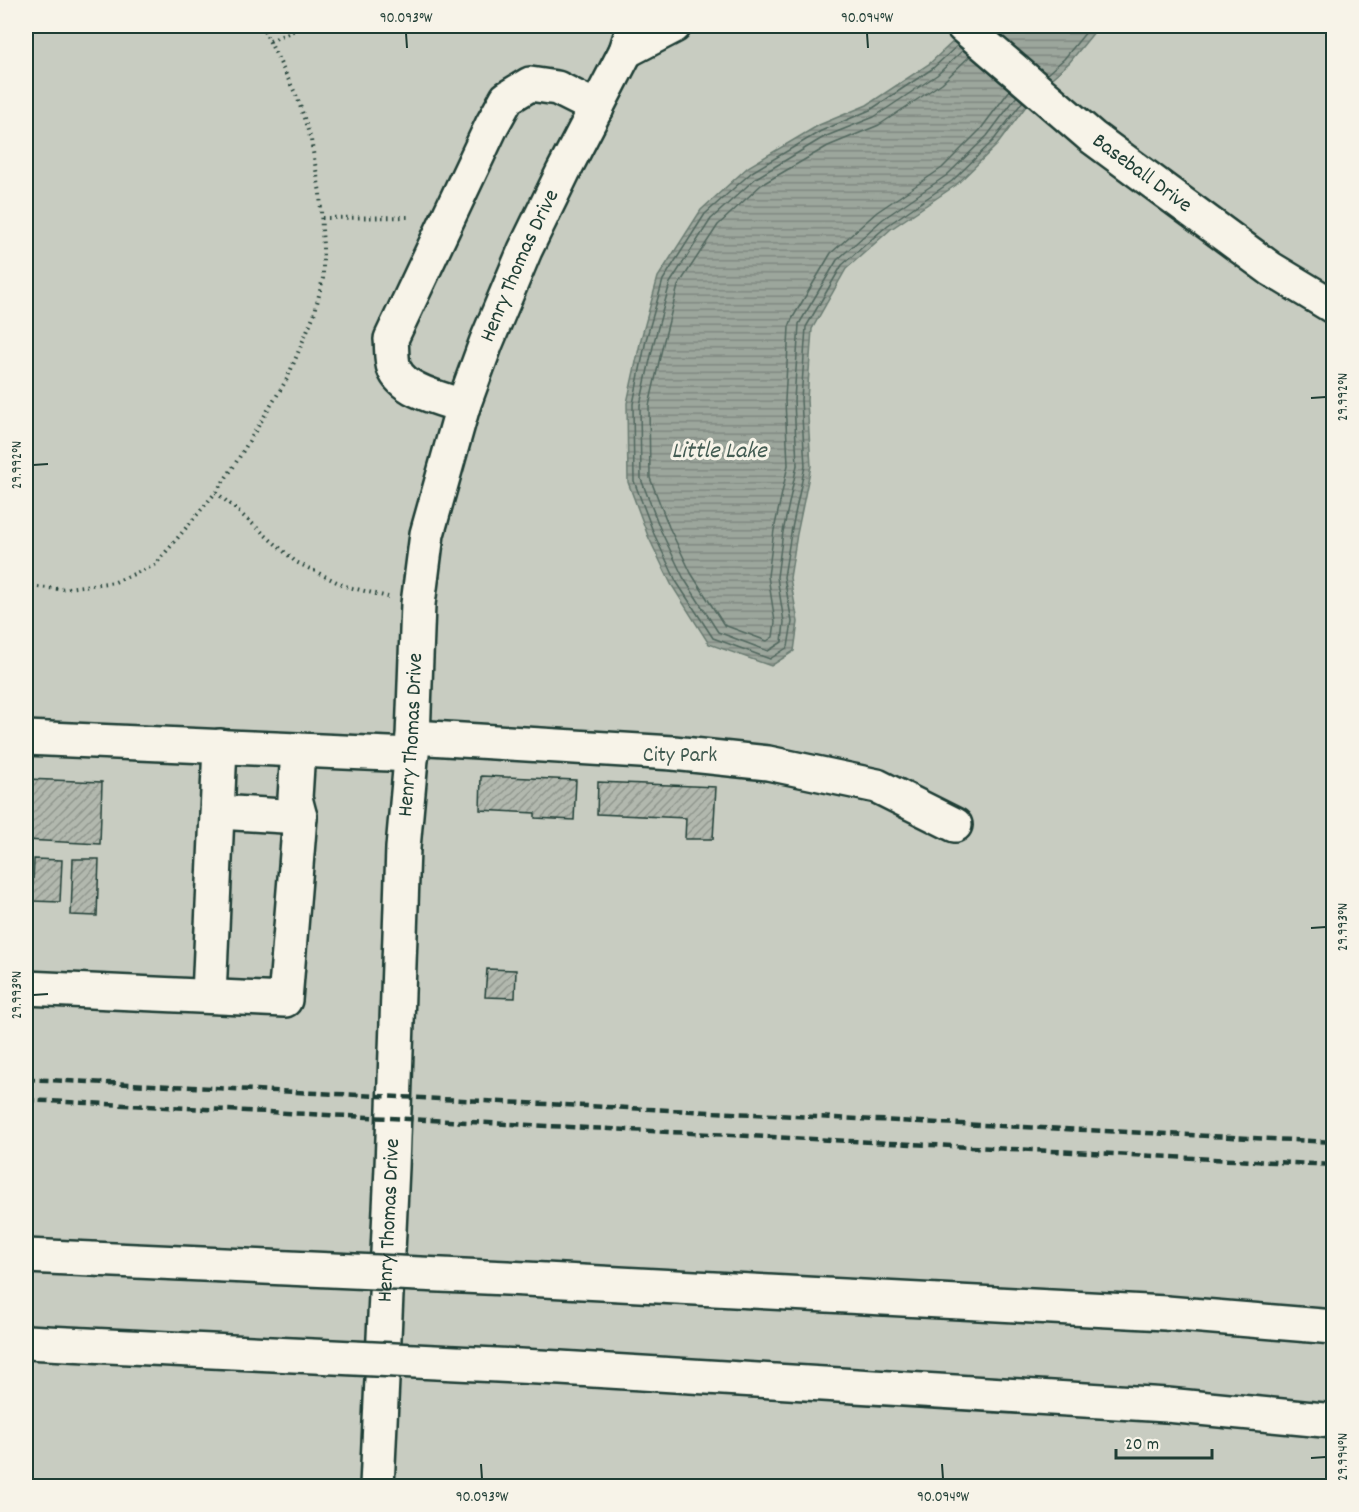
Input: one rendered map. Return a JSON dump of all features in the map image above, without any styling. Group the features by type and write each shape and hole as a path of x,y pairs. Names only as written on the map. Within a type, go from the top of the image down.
{"main road":[{"path":"630,38 674,26"},
{"name":"Baseball Drive","path":"963,26 1092,137 1271,269 1334,307"},
{"name":"Henry Thomas Drive","path":"377,1486 392,1167 403,848 412,746 418,604 427,534 463,406 486,343 525,250 630,38"},
{"path":"463,406 419,392 400,379 393,367 391,339 492,125 507,98 530,84 557,88 597,108"},
{"path":"26,738 297,750 412,746 673,753 768,763 877,786 955,825"},
{"path":"209,996 220,746"},
{"path":"26,988 285,1000 300,817 295,798 297,750"},
{"path":"218,812 300,817"},
{"path":"26,1256 1166,1313 1334,1327"},
{"path":"26,1342 572,1368 1167,1405 1334,1421"}],"path":[{"path":"26,586 59,589 115,582 155,565 216,492 287,379 315,312 323,278 322,218 311,140 298,99 262,26"},
{"path":"270,41 304,26"},
{"path":"322,218 449,217"},
{"path":"216,492 296,562 345,586 418,604"}],"green space":[{"name":"City Park","path":"26,26 1333,26 1333,1486 26,1486"}],"water":[{"name":"Little Lake","path":"970,26 1099,26 1069,63 1038,90 997,145 956,185 891,229 846,269 812,329 807,400 811,466 790,578 798,622 794,651 771,666 709,644 671,584 648,536 628,482 627,403 658,277 701,210 748,167 819,125 867,105 929,64"}],"building":[{"path":"481,776 576,780 574,820 535,818 535,813 480,810"},
{"path":"26,779 102,782 100,844 26,840"},
{"path":"598,782 716,787 713,839 685,839 686,818 597,814"},
{"path":"34,859 62,860 60,902 32,901"},
{"path":"73,859 99,859 97,916 71,915"},
{"path":"487,969 516,970 515,998 485,997"}],"railway":[{"path":"26,1079 1334,1142"},
{"path":"26,1100 1334,1165"}]}
